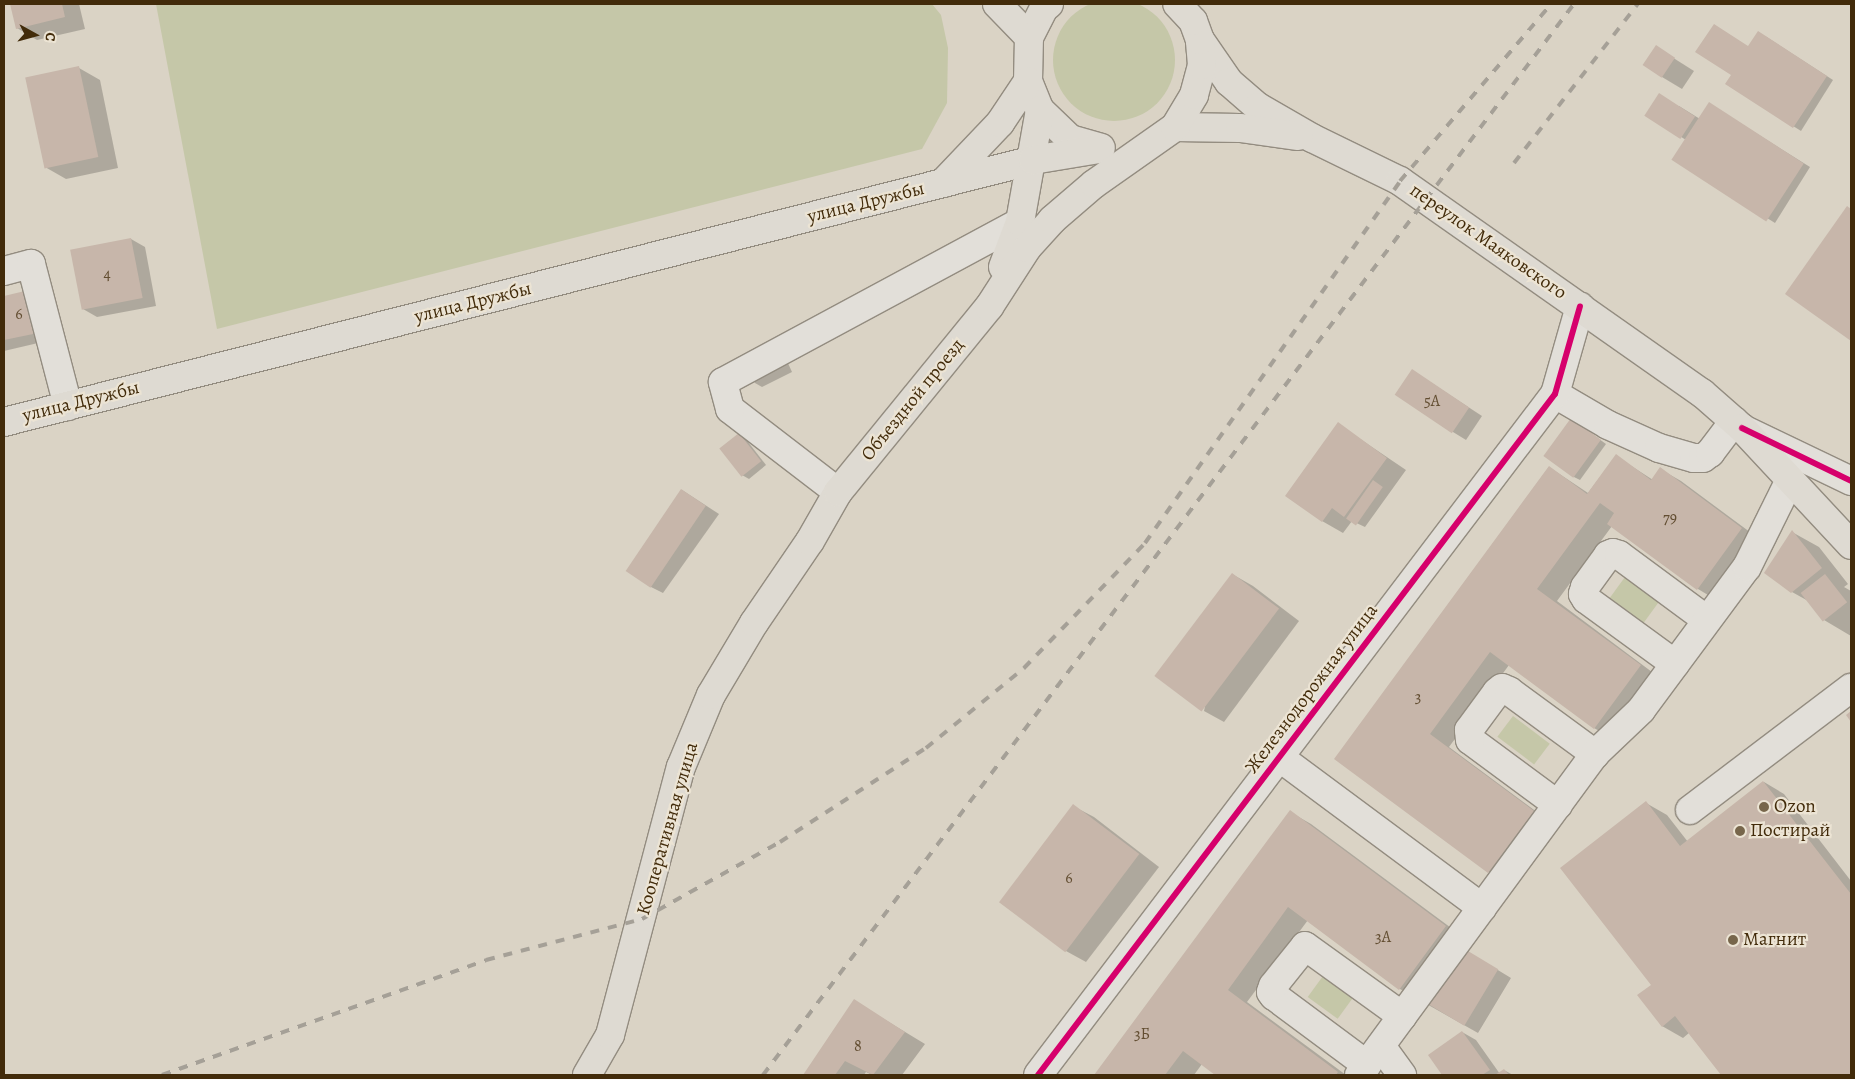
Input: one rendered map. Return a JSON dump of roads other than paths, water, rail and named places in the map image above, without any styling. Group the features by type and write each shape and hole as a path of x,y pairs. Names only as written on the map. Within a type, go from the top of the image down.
{"main road":[{"path":"997,4 1029,37"},
{"path":"1049,4 1044,8 1029,37 1028,81 1040,110 1070,139 1099,148 1148,146"},
{"path":"989,307 1027,248 1052,220 1094,184 1175,127 1194,95 1202,65 1193,17"},
{"name":"переулок Маяковского","path":"1193,17 1229,82 1258,107 1312,138 1400,182 1702,393 1738,425 1851,545"},
{"path":"943,183 1000,123 1028,81"},
{"path":"989,307 1020,222 1033,160 1040,110"},
{"path":"1175,127 1240,128 1312,138"},
{"name":"улица Дружбы","path":"4,422 1033,160 1099,148"},
{"name":"Объездной проезд","path":"838,492 989,307"},
{"name":"Кооперативная улица","path":"587,1075 610,1035 682,767 711,695 754,623 810,541 838,492"}],"street":[{"path":"838,492 730,409 723,382 1020,222"},
{"path":"4,271 31,264 68,406"},
{"name":"Железнодорожная улица","path":"1038,1075 1555,394 1580,306"},
{"path":"1555,394 1625,433 1658,448 1694,458 1703,458 1738,425 1851,481"},
{"path":"1369,1062 1595,754 1641,710 1746,567 1790,480"},
{"path":"1675,664 1586,599 1583,594 1585,587 1608,555 1613,553 1619,555 1707,620"},
{"path":"1558,805 1470,740 1469,730 1502,688 1509,691 1595,754"},
{"path":"1690,810 1851,688"},
{"path":"1279,758 1482,908"},
{"path":"1402,1016 1309,947 1305,946 1300,948 1273,986 1272,992 1274,996 1369,1062 1402,1075"}],"railway":[{"path":"162,1075 486,960 642,919 780,842 926,748 1024,668 1145,543 1400,181 1551,4"},
{"path":"763,1075 1574,4"},
{"path":"1514,163 1638,4"}],"place":[{"name":"Ozon","path":"1764,807"},
{"name":"Постирай","path":"1740,831"},
{"name":"Магнит","path":"1733,940"}]}
